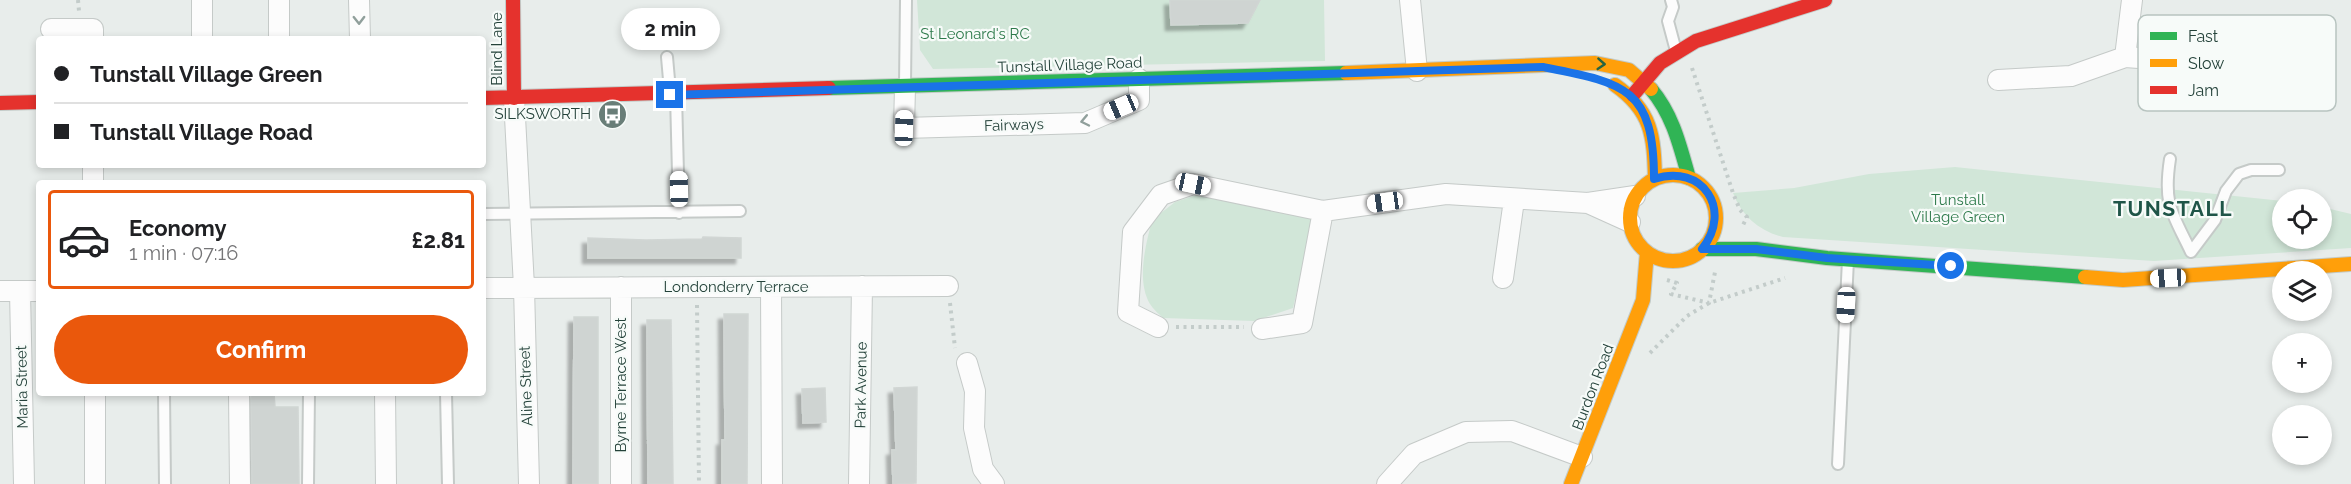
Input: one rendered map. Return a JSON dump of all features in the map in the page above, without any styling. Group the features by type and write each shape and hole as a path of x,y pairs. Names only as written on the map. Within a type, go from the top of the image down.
{"street":[{"path":"202,0 202,36"},
{"path":"279,0 279,36"},
{"path":"359,0 360,36"},
{"name":"Blind Lane","path":"513,0 514,98"},
{"path":"1410,0 1417,71"},
{"path":"1632,96 1659,64 1683,49 1718,34 1825,0"},
{"path":"2125,57 2132,0"},
{"path":"51,29 93,34"},
{"path":"1998,80 2071,76 2125,57 2138,58"},
{"name":"Tunstall Village Road","path":"486,98 673,95 1543,67 1574,63 1612,65 1629,70 1644,81 1664,104 1677,134 1689,178"},
{"name":"Tunstall Village Road","path":"1543,67 1604,79 1632,96 1648,118 1654,150 1654,179"},
{"name":"Fairways","path":"905,87 904,128 1085,123 1139,100 1138,79"},
{"name":"Aline Street","path":"514,98 524,287 529,484"},
{"path":"0,103 36,102"},
{"path":"1702,249 1715,228 1716,214 1708,193 1689,178 1666,175 1654,179 1635,196 1630,222 1635,238 1647,252 1669,261 1681,260 1702,249 1756,249 1804,256 2123,280 2351,264"},
{"path":"1158,327 1128,312 1133,232 1161,195 1193,184 1323,211 1446,194 1588,203 1635,196"},
{"path":"1503,278 1514,200"},
{"path":"1588,203 1630,222"},
{"path":"1262,329 1302,323 1323,211"},
{"path":"1716,214 1756,249"},
{"name":"Burdon Road","path":"1571,484 1643,300 1647,252"},
{"name":"Burdon Road","path":"1643,300 1681,260"},
{"name":"Park Avenue","path":"859,484 862,286"},
{"name":"Londonderry Terrace","path":"486,288 948,286"},
{"name":"Byrne Terrace West","path":"621,287 621,484"},
{"path":"771,287 772,484"},
{"path":"0,291 30,291"},
{"name":"Maria Street","path":"24,484 30,291"},
{"path":"967,363 975,391 974,428 983,469 994,484"},
{"path":"95,396 95,484"},
{"path":"239,396 240,484"},
{"path":"386,396 386,484"},
{"path":"1387,484 1414,454 1466,432 1512,431 1582,457"}],"lane":[{"path":"905,87 906,0"},
{"path":"1671,0 1673,7 1668,21 1683,49"},
{"path":"667,57 673,95 679,213"},
{"path":"2170,159 2165,189 2167,200 2191,252 2190,277"},
{"path":"2191,252 2215,220 2226,191 2239,174 2251,170 2279,170"},
{"path":"486,214 740,212"},
{"path":"1838,464 1848,258"},
{"path":"164,396 165,484"},
{"path":"308,484 309,396"},
{"path":"446,396 448,484"}],"path":[{"path":"1683,49 1733,193 1740,210 1747,217 1735,231"},
{"path":"1709,303 1716,262 1728,261 1730,249"},
{"path":"1665,275 1677,284 1671,294 1709,303"},
{"path":"1647,356 1687,316 1709,303 1791,276"},
{"path":"948,286 953,346 967,363"},
{"path":"697,287 699,484"},
{"path":"1158,327 1262,329"}],"green space":[{"name":"St Leonard's RC","path":"917,0 1324,0 1325,61 933,69 920,50"},
{"name":"Tunstall Village Green","path":"1955,167 2272,200 2272,249 2332,249 2332,209 2351,214 2351,248 2154,261 1783,237 1766,231 1752,221 1741,209 1733,193 1794,188 1869,174"},
{"path":"1200,194 1311,213 1313,222 1293,308 1254,321 1163,318 1153,308 1146,294 1143,273 1152,220 1175,202"}],"building":[{"path":"1170,0 1260,0 1248,23 1171,25"},
{"path":"703,237 741,238 741,258 588,258 588,238 646,240 702,239"},
{"path":"724,314 748,314 747,484 722,484 722,440 725,440"},
{"path":"574,317 598,317 598,484 573,484"},
{"path":"647,320 671,320 673,484 648,484"},
{"path":"917,387 916,483 893,484 892,450 896,450 894,388"},
{"path":"825,388 826,422 803,423 802,389"},
{"path":"251,396 274,396 275,407 298,407 299,484 252,484"}],"traffic: fast":[{"path":"829,88 1346,73"},
{"path":"1651,89 1670,120 1689,178"},
{"path":"1702,249 1756,249 1827,258 2085,277"}],"traffic: slow":[{"path":"1346,73 1595,63 1629,70 1651,89"},
{"path":"1615,85 1637,105 1644,115 1652,137 1655,179"},
{"path":"1673,175 1697,182 1709,194 1716,218 1709,242 1697,254 1673,261 1649,254 1637,242 1630,218 1637,194 1649,182 1673,175"},
{"path":"1571,484 1643,300 1647,252"},
{"path":"2085,277 2123,280 2351,264"}],"traffic: jam":[{"path":"513,0 514,98"},
{"path":"1633,95 1660,63 1696,41 1825,0"},
{"path":"486,98 829,88"},
{"path":"0,103 36,102"}],"place":[{"name":"SILKSWORTH","path":"612,114"}],"district":[{"name":"TUNSTALL","path":"2173,209"}],"route":[{"path":"670,95 1543,67 1604,79 1632,96 1642,107 1652,133 1654,179 1666,175 1689,178 1700,184 1714,204 1715,228 1710,240 1702,249 1756,249 1804,256 1951,266"}]}
